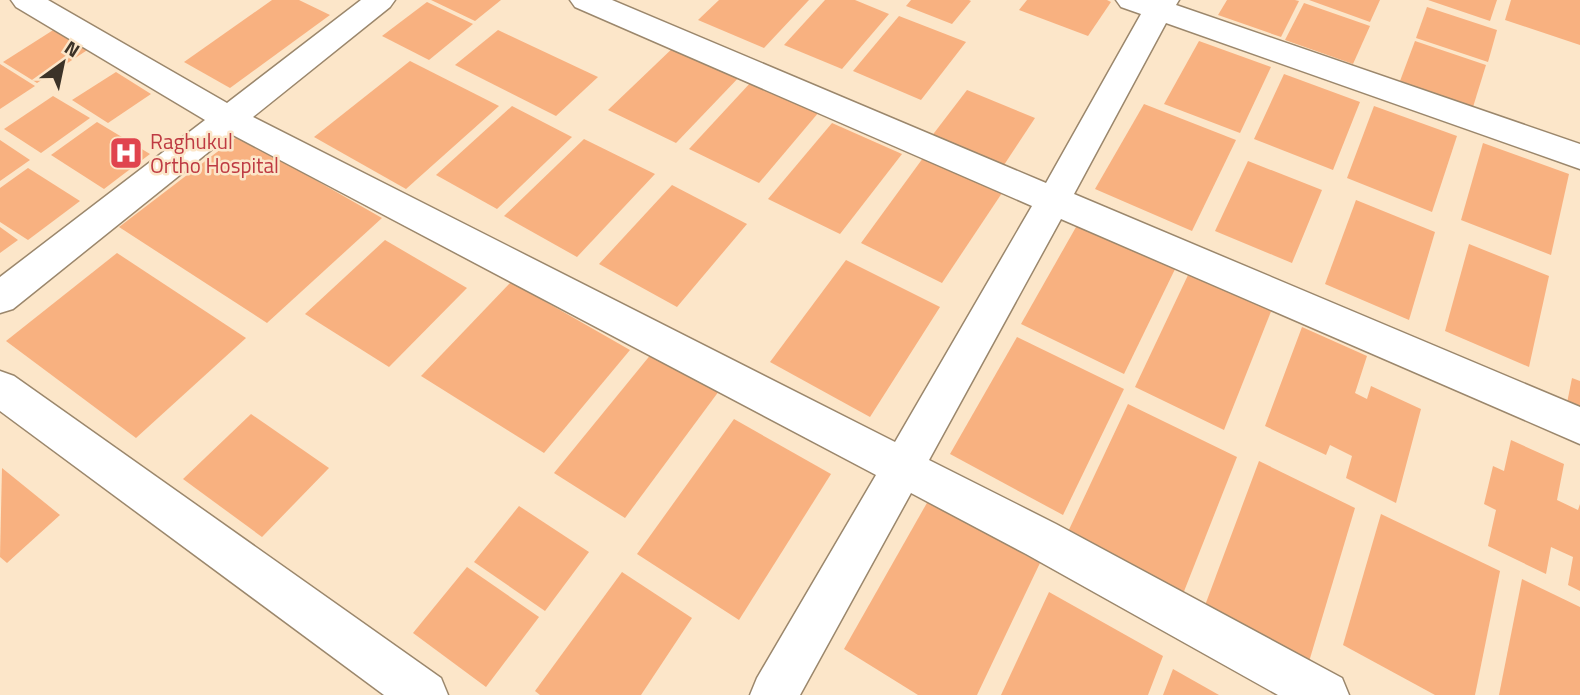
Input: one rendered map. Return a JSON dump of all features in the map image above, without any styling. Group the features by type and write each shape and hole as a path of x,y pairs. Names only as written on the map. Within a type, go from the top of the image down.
{"street":[{"path":"0,14 25,0 228,118 1041,539 1325,695"},
{"path":"0,298 380,0"},
{"path":"585,0 1580,426"},
{"path":"774,695 1054,200 1151,3 1580,157"},
{"path":"0,388 424,695"}],"building":[{"path":"272,0 299,0 330,15 230,88 184,62"},
{"path":"431,0 501,0 475,21"},
{"path":"719,0 809,0 764,48 698,20"},
{"path":"825,0 855,0 889,14 842,69 784,45"},
{"path":"911,0 971,1 952,24 906,6"},
{"path":"1027,0 1111,2 1088,36 1019,10"},
{"path":"1227,0 1299,1 1281,37 1218,15"},
{"path":"1309,0 1380,0 1370,22"},
{"path":"1428,0 1497,0 1490,21"},
{"path":"1511,0 1580,0 1580,45 1505,20"},
{"path":"427,2 473,24 429,60 382,36"},
{"path":"1304,3 1370,26 1353,64 1285,40"},
{"path":"1427,7 1497,30 1488,62 1416,38"},
{"path":"899,16 966,42 921,100 853,71"},
{"path":"58,27 92,47 37,83 3,62"},
{"path":"498,30 598,77 556,116 455,65"},
{"path":"1199,41 1271,67 1240,133 1164,104"},
{"path":"1415,41 1486,65 1473,107 1400,81"},
{"path":"677,44 743,73 676,143 608,110"},
{"path":"410,61 499,106 406,189 314,137"},
{"path":"0,64 35,86 0,109"},
{"path":"116,72 151,94 108,123 72,100"},
{"path":"1284,74 1360,102 1333,170 1254,139"},
{"path":"752,81 819,112 759,183 689,149"},
{"path":"967,90 1035,118 1002,168 931,137"},
{"path":"53,96 90,118 41,153 4,129"},
{"path":"1144,104 1236,140 1192,231 1095,189"},
{"path":"512,106 572,137 497,209 436,175"},
{"path":"1374,106 1457,136 1432,212 1347,178"},
{"path":"97,122 150,154 104,189 51,155"},
{"path":"832,123 902,154 840,234 768,199"},
{"path":"238,136 382,218 267,323 119,227"},
{"path":"584,139 655,174 577,257 504,216"},
{"path":"0,140 30,160 0,181"},
{"path":"1483,143 1569,174 1551,255 1461,220"},
{"path":"923,158 1002,193 942,283 861,243"},
{"path":"1248,161 1322,190 1292,263 1215,231"},
{"path":"28,168 80,201 28,240 0,222 0,188"},
{"path":"672,185 747,224 677,307 599,264"},
{"path":"1356,200 1435,232 1409,320 1325,284"},
{"path":"1080,220 1178,263 1124,374 1021,324"},
{"path":"0,227 18,240 0,253"},
{"path":"385,240 467,288 389,367 305,314"},
{"path":"1469,244 1549,276 1529,367 1445,331"},
{"path":"117,253 246,338 136,438 6,341"},
{"path":"846,260 940,307 870,417 770,362"},
{"path":"1189,273 1272,309 1224,430 1135,387"},
{"path":"511,282 630,350 544,453 421,376"},
{"path":"1302,327 1367,356 1355,393 1367,399 1371,386 1421,409 1396,503 1346,478 1352,456 1330,445 1326,455 1265,426"},
{"path":"1017,337 1124,389 1063,515 950,454"},
{"path":"652,353 719,391 625,518 554,473"},
{"path":"1572,378 1580,381 1580,414 1566,408"},
{"path":"1128,404 1237,457 1181,599 1066,536"},
{"path":"251,414 329,468 262,537 183,479"},
{"path":"734,419 831,474 739,620 637,554"},
{"path":"1511,440 1564,464 1557,500 1578,510 1580,504 1580,591 1568,585 1573,557 1551,547 1546,574 1488,546 1496,510 1484,504 1493,466 1504,471"},
{"path":"1259,461 1355,508 1308,665 1204,608"},
{"path":"2,468 60,515 7,563 0,557"},
{"path":"928,501 1040,563 977,695 918,695 844,649"},
{"path":"519,506 589,552 545,611 474,562"},
{"path":"1381,514 1500,571 1475,695 1435,695 1343,645"},
{"path":"467,567 539,617 486,687 413,633"},
{"path":"622,572 692,618 641,695 540,695 535,691"},
{"path":"1522,579 1580,607 1580,695 1499,695"},
{"path":"1049,592 1163,656 1148,695 1001,695"},
{"path":"1173,669 1219,695 1163,695"}],"place":[{"name":"Raghukul Ortho Hospital","path":"126,153"}]}
